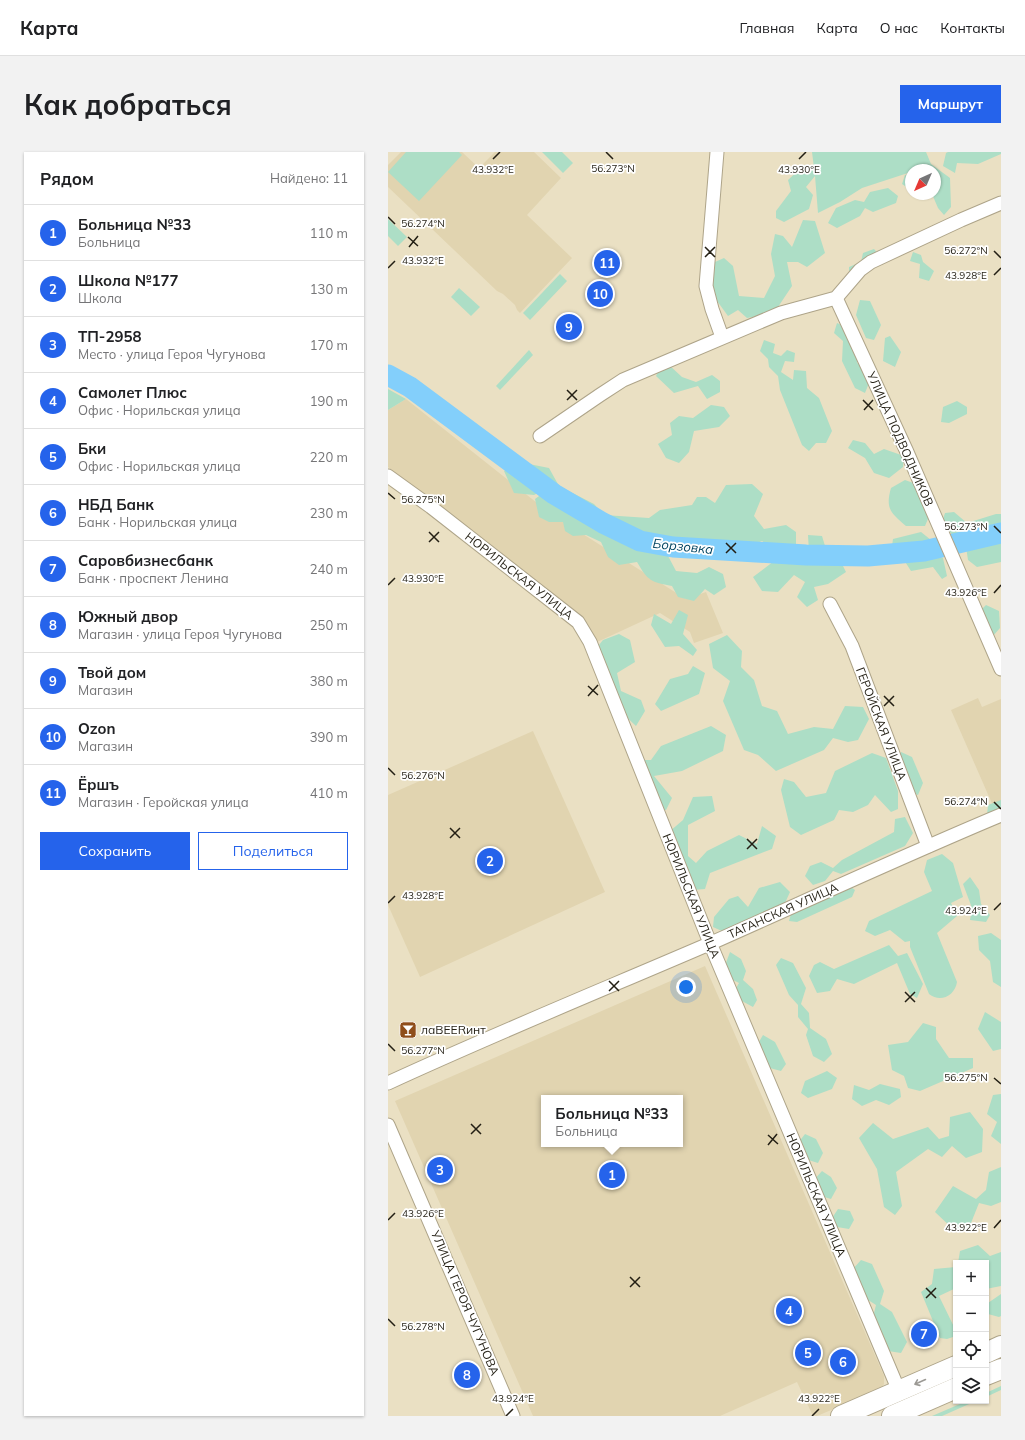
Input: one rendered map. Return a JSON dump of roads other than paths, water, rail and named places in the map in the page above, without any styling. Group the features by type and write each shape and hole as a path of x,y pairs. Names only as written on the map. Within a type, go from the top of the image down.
{"main road":[{"path":"989,1352 1001,1346"},
{"path":"841,1416 953,1367"},
{"path":"989,1374 1001,1369"},
{"path":"892,1416 953,1389"}],"street":[{"path":"716,152 706,286 722,337"},
{"path":"540,436 623,380 781,313 836,298 860,270 871,262 1001,203"},
{"name":"УЛИЦА ПОДВОДНИКОВ","path":"836,298 908,452 1001,669"},
{"name":"НОРИЛЬСКАЯ УЛИЦА","path":"388,476 431,507 578,622 590,642 710,943 899,1391"},
{"name":"ГЕРОЙСКАЯ УЛИЦА","path":"830,604 852,646 928,846"},
{"name":"ТАГАНСКАЯ УЛИЦА","path":"388,1083 462,1048 710,943 1001,815"},
{"name":"УЛИЦА ГЕРОЯ ЧУГУНОВА","path":"388,1125 513,1416"}],"waterway":[{"name":"Борзовка","path":"388,375 410,387 554,494 603,523 640,541 673,547 806,555 868,556 924,551 1001,533"}],"place":[{"name":"Ёршъ","path":"607,263"},
{"name":"Ozon","path":"600,294"},
{"name":"Твой дом","path":"569,327"},
{"name":"Школа №177","path":"490,861"},
{"name":"лаBEERинт","path":"408,1030"},
{"name":"ТП-2958","path":"440,1170"},
{"name":"Больница №33","path":"612,1175"},
{"name":"Самолет Плюс","path":"789,1311"},
{"name":"Саровбизнесбанк","path":"924,1334"},
{"name":"Бки","path":"808,1353"},
{"name":"НБД Банк","path":"843,1362"},
{"name":"Южный двор","path":"467,1375"}]}
